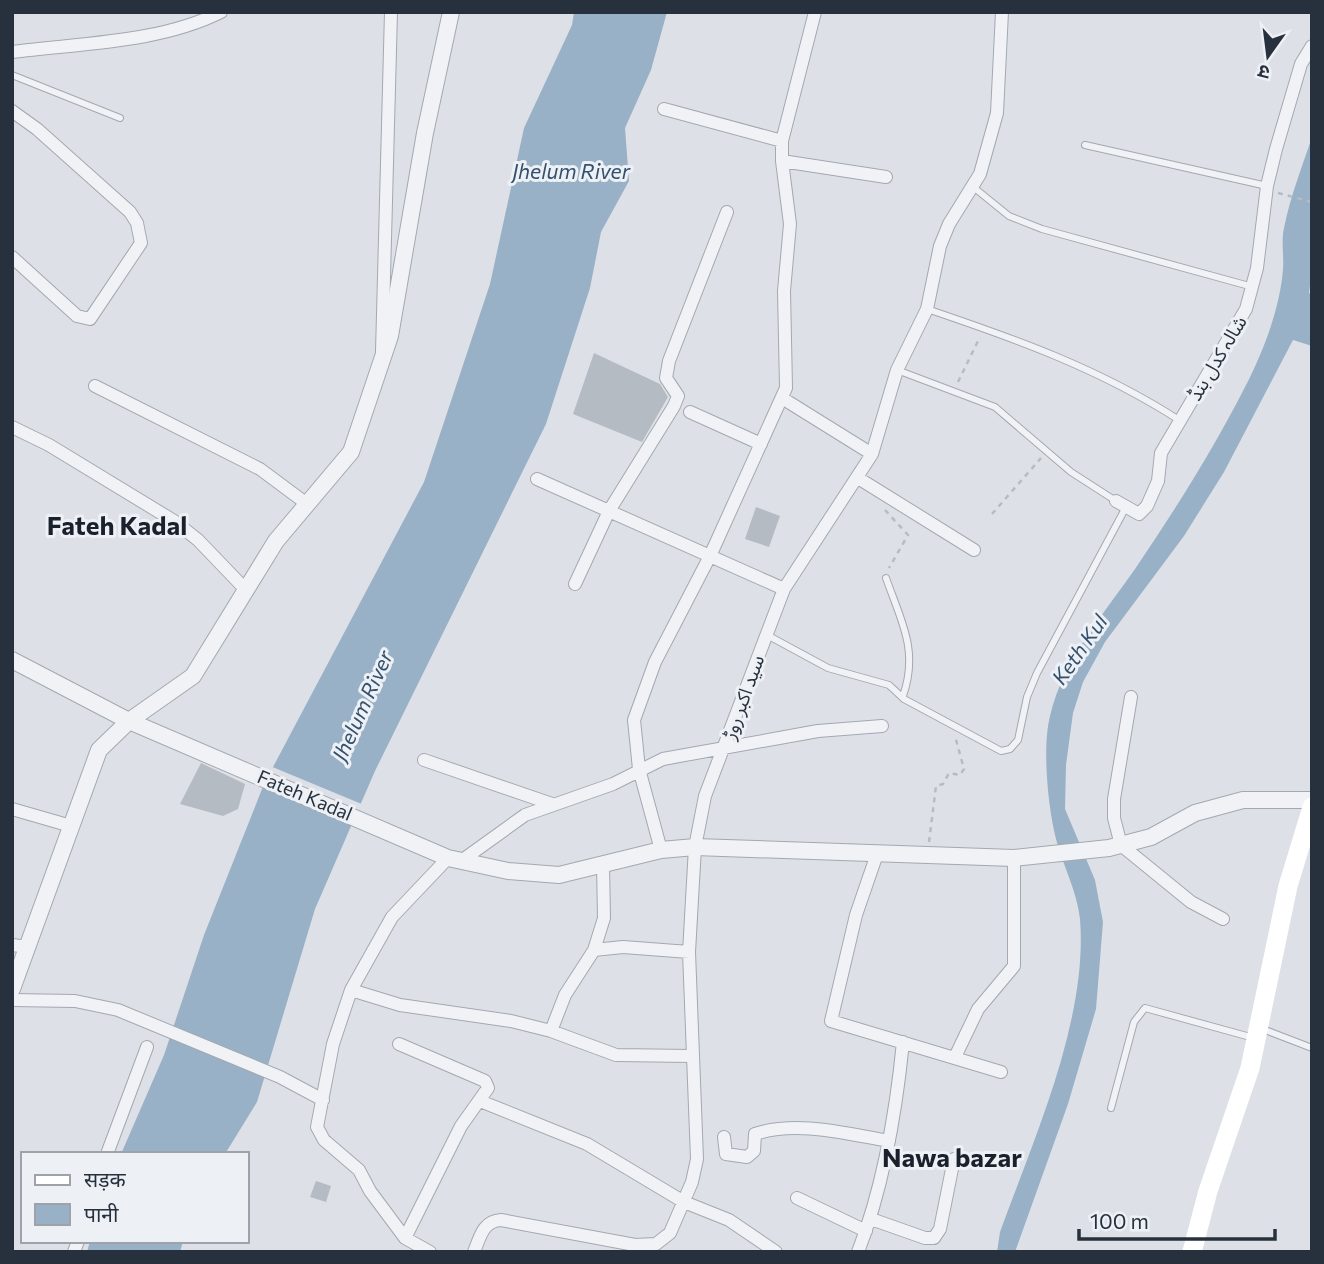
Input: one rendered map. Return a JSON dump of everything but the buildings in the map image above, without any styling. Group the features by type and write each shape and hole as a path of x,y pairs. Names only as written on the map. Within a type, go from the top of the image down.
{"main road":[{"path":"1192,1252 1208,1191 1250,1068 1288,886 1312,807"}],"street":[{"path":"12,52 142,36 188,26 222,12"},
{"path":"381,362 391,12"},
{"path":"12,989 20,946 71,827 99,750 129,722 193,676 276,541 351,452 390,336 425,133 451,12"},
{"path":"661,850 639,769 634,734 638,704 655,662 710,556 782,398 787,365 784,291 790,224 782,141 815,12"},
{"name":"سید اکبر روڑ","path":"474,1252 484,1228 489,1223 501,1220 647,1245 663,1241 670,1233 684,1202 696,1159 697,1109 691,1056 689,952 695,847 705,796 784,589 832,511 858,478 872,454 897,370 927,309 940,246 949,224 985,160 997,113 1002,12"},
{"name":"شالہ کدل بنڈ","path":"1121,504 1139,514 1144,510 1158,481 1161,453 1233,334 1254,287 1294,84 1312,46"},
{"path":"664,109 782,141"},
{"path":"12,111 37,129 130,212 137,223 141,243 90,319 77,316 12,257"},
{"path":"782,161 886,177"},
{"path":"575,584 609,511 678,396 666,378 669,361 727,212"},
{"path":"95,386 260,469 307,504"},
{"path":"782,398 872,454"},
{"path":"690,412 761,444"},
{"path":"12,427 49,445 174,521 198,540 246,590"},
{"path":"858,478 974,550"},
{"path":"537,479 784,589"},
{"name":"Fateh Kadal","path":"12,660 129,722 454,859 508,871 559,875 661,850 695,847 1022,857 1121,845 1151,836 1195,813 1243,800 1312,800"},
{"path":"1131,697 1114,799 1114,818 1121,845 1180,894 1223,919"},
{"path":"430,1252 405,1237 377,1202 359,1170 319,1134 333,1044 351,990 392,917 454,859 525,815 613,784 663,759 818,731 882,726"},
{"path":"424,760 552,804"},
{"path":"12,809 71,827"},
{"path":"877,854 856,915 831,1021 1001,1072"},
{"path":"955,1057 978,1009 1014,966 1022,857"},
{"path":"551,1031 565,995 594,950 604,918 603,864"},
{"path":"594,950 623,947 689,952"},
{"path":"351,990 400,1005 511,1021 551,1031 616,1055 691,1056"},
{"path":"12,1000 89,1003 140,1018 280,1077 323,1100"},
{"path":"858,1252 869,1225 889,1141 903,1042"},
{"path":"399,1044 485,1080 488,1088 461,1126 405,1237"},
{"path":"108,1152 147,1047"},
{"path":"480,1101 587,1144 684,1202 729,1220 776,1252"},
{"path":"724,1137 726,1154 747,1157 754,1151 755,1134 785,1130 812,1129 889,1141"},
{"path":"797,1198 869,1225 925,1238 938,1235 954,1159"}],"lane":[{"path":"12,75 120,118"},
{"path":"1085,145 1273,190"},
{"path":"972,186 1009,216 1042,229 1254,287"},
{"path":"927,309 1076,363 1132,390 1179,420"},
{"path":"766,635 828,668 889,685 954,728 984,740 1001,751 1016,743 1027,697 1037,673 1121,504 1046,453 1002,412 897,370"},
{"path":"886,578 907,636 911,659 902,696"},
{"path":"1111,1108 1133,1022 1145,1008 1312,1048"}],"path":[{"path":"1273,190 1312,202"},
{"path":"953,391 984,328"},
{"path":"992,514 1046,453"},
{"path":"883,505 886,512 903,526 908,535 890,563 886,578"},
{"path":"926,856 936,786 943,784 949,773 960,775 964,769 954,728"}],"water":[{"name":"Jhelum River","path":"574,12 667,12 651,70 625,128 629,181 601,232 590,288 546,424 375,771 315,909 257,1102 226,1152 122,1152 164,1055 204,935 264,784 424,482 490,284 524,128 572,25"},
{"name":"Keth Kul","path":"1312,137 1312,270 1309,293 1312,295 1312,346 1293,340 1224,472 1184,536 1105,642 1083,682 1073,713 1066,765 1065,809 1095,880 1103,922 1096,1009 1068,1104 1015,1252 997,1252 1000,1232 1056,1078 1076,997 1080,958 1080,919 1056,839 1048,795 1046,744 1050,716 1056,695 1074,657 1193,480 1233,410 1258,359 1270,330 1278,299 1283,269 1283,233 1287,216"},
{"path":"89,1243 182,1243 180,1252 87,1252"}],"pier":[{"path":"270,766 364,805 355,827 260,785"}],"district":[{"name":"Fateh Kadal","path":"117,526"},
{"name":"Nawa bazar","path":"952,1158"}]}
